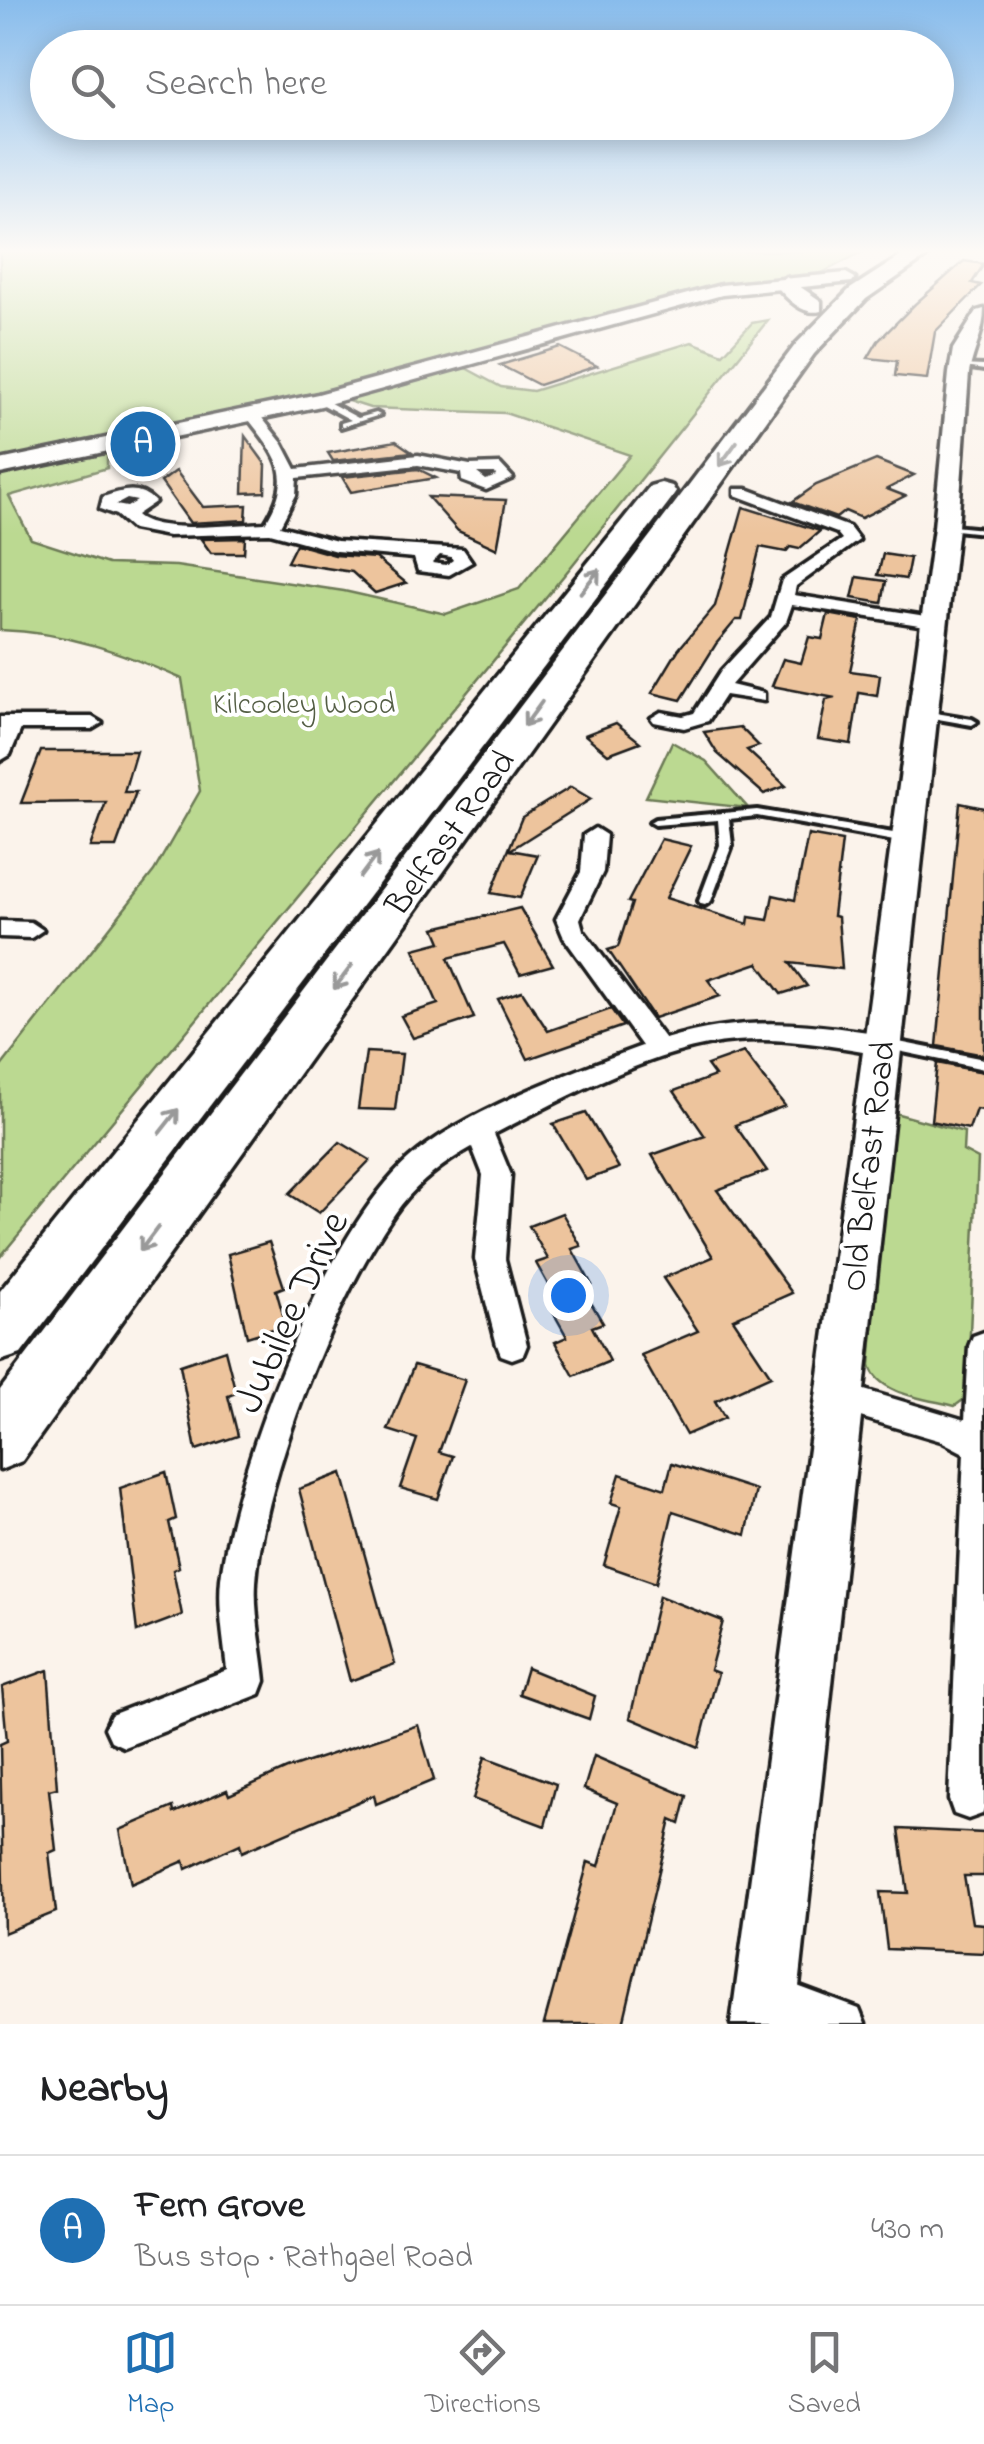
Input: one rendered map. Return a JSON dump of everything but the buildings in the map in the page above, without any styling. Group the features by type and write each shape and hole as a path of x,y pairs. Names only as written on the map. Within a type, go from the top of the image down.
{"highway":[{"name":"Belfast Road","path":"0,1440 808,345"},
{"name":"Belfast Road","path":"0,1335 744,385"}],"street":[{"path":"0,467 253,416 519,345"},
{"name":"Old Belfast Road","path":"766,2010 932,622 965,529 972,367"},
{"path":"253,416 284,453 291,474 284,509 270,528"},
{"path":"291,474 418,460 470,470"},
{"path":"661,718 684,722 701,716 780,618 788,584 851,540 850,534 741,492"},
{"path":"124,513 138,526 168,530 270,528 336,546 426,554"},
{"path":"787,599 932,622"},
{"path":"721,688 757,696"},
{"path":"0,755 7,723 92,723"},
{"path":"595,835 592,872 568,920 572,932 660,1051"},
{"path":"0,929 31,930"},
{"name":"Jubilee Drive","path":"124,1728 247,1681 238,1578 257,1484 311,1346 361,1239 419,1167 528,1105 660,1051 728,1032 798,1032 882,1044"},
{"path":"479,1132 497,1175 490,1259 512,1345"},
{"path":"968,1800 984,1346"},
{"path":"841,1398 948,1428 982,1446"},
{"path":"766,2010 844,2024"}],"lane":[{"path":"321,400 356,421"},
{"path":"344,424 376,415"},
{"path":"921,713 972,722"},
{"path":"654,822 757,813 905,838"},
{"path":"705,901 726,845 724,815"},
{"path":"882,1044 984,1064"}],"green space":[{"path":"0,345 493,345 250,411 0,463"},
{"name":"Kilcooley Wood","path":"681,345 701,345 723,354 731,345 748,345 570,568 0,1257 0,1068 154,871 200,791 182,679 93,645 0,630 0,475 107,454 107,468 9,496 31,539 108,564 176,566 344,591 446,614 519,589 630,455 505,413 370,408 345,400 460,365 501,387 533,391"},
{"path":"672,742 706,761 748,808 646,797"},
{"path":"891,1112 964,1132 963,1151 978,1159 967,1397 955,1406 893,1389 875,1375 870,1365"}],"place":[{"name":"Fern Grove","path":"143,444"}]}
